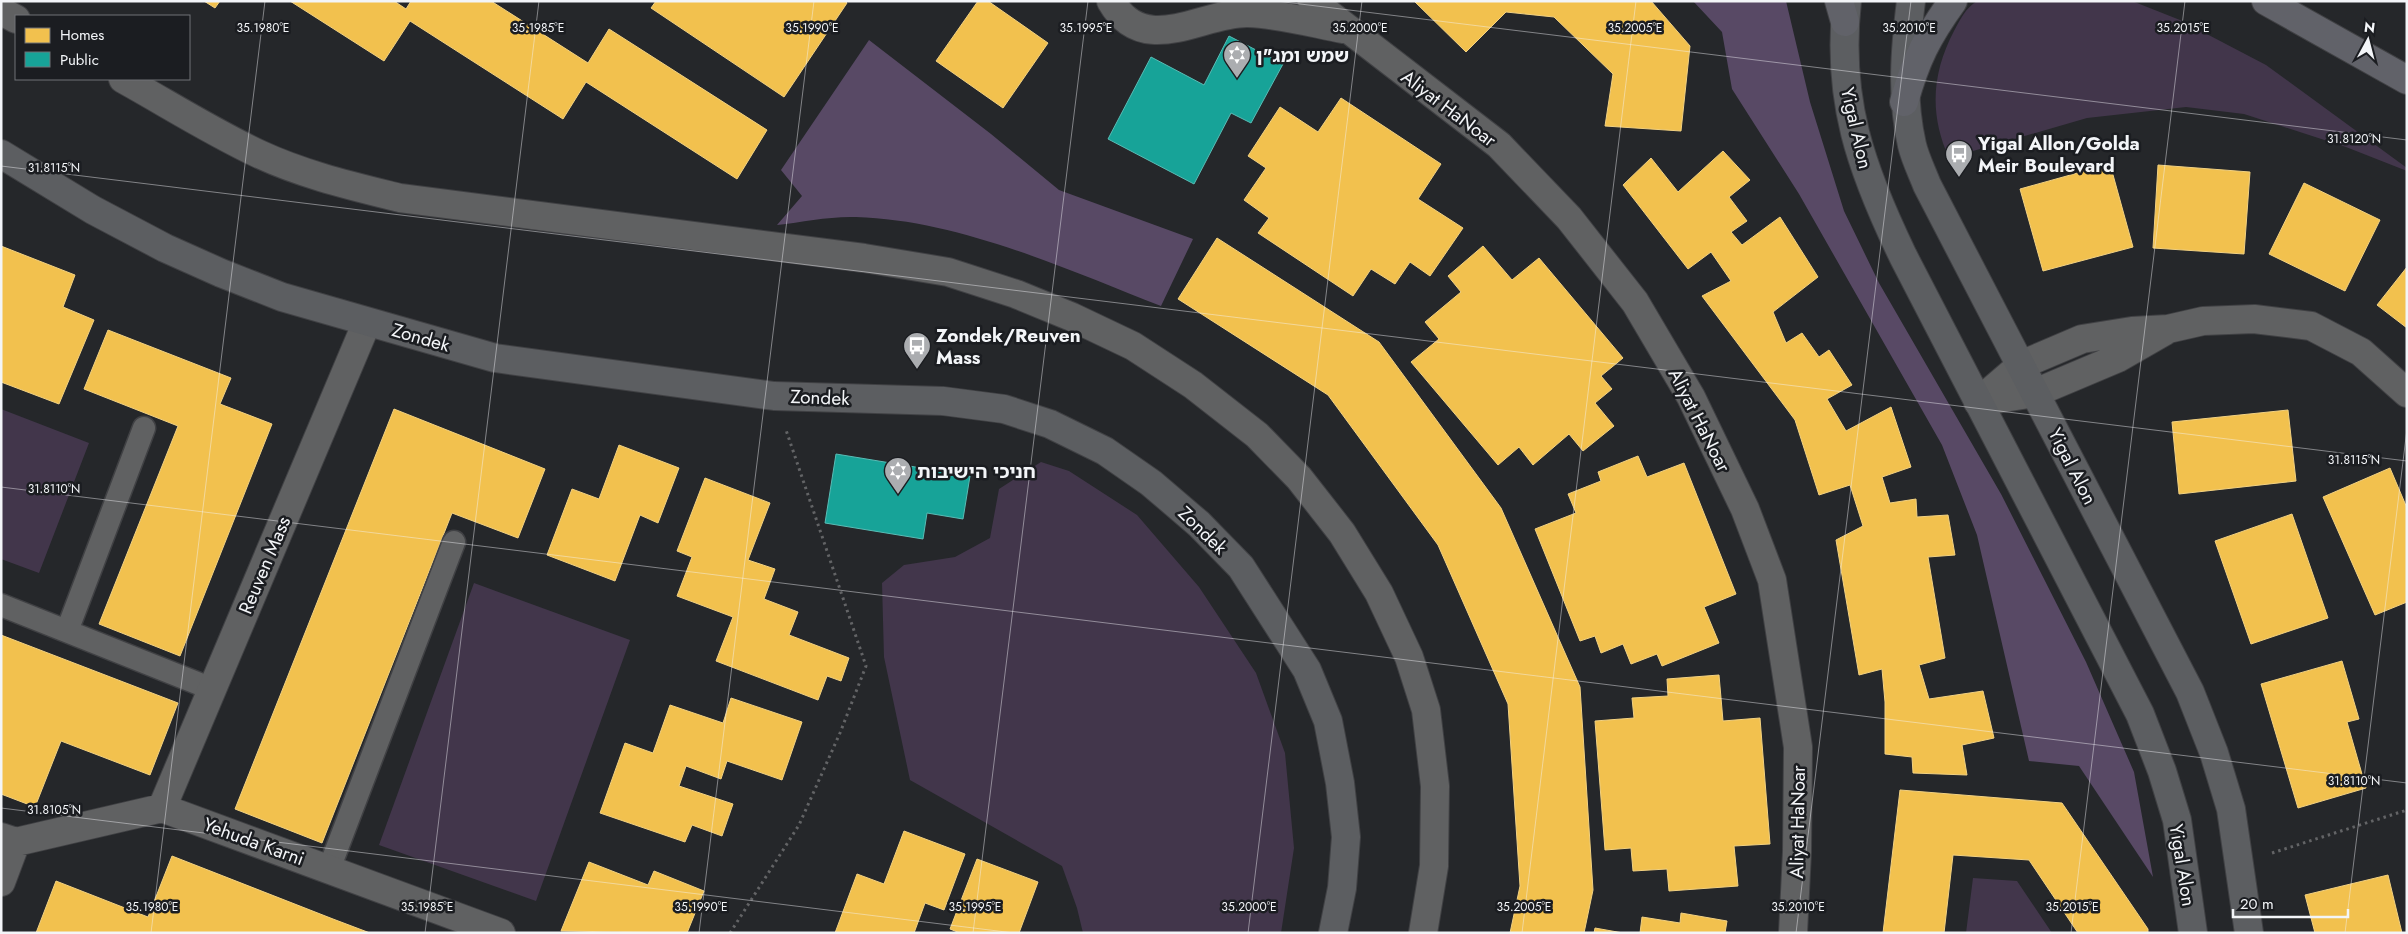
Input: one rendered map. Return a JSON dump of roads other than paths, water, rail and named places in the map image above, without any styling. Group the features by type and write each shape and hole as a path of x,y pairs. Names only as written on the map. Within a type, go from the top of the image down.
{"main road":[{"path":"1904,102 1915,64 1932,29 1953,1"},
{"path":"2266,1 2407,80"}],"street":[{"name":"Aliyat HaNoar","path":"1111,1 1126,19 1142,28 1173,30 1246,13 1269,14 1349,31"},
{"name":"Aliyat HaNoar","path":"1312,1 1499,145 1569,218 1635,302 1692,397 1745,509 1772,580 1798,747 1797,852 1793,933"},
{"name":"Yigal Alon","path":"1911,1 1904,102 1912,146 1927,185 2190,692 2214,753 2231,809 2249,933"},
{"name":"Yigal Alon","path":"1844,8 1844,69 1850,113 1862,161 1879,206 1978,402 2140,714 2162,771 2177,820 2193,933"},
{"path":"1,11 15,18"},
{"path":"125,80 259,154 301,171 349,186 400,198 864,258 948,272 1016,294 1072,317 1133,346 1193,386 1257,434 1299,478 1342,533 1379,593 1409,657 1426,710 1435,786 1434,866 1423,933"},
{"name":"Zondek","path":"1,154 93,210 165,248 282,298 495,358 774,396 943,401 1004,409 1050,424 1105,451 1151,483 1199,524 1241,568 1276,619 1307,670 1328,721 1340,783 1346,837 1342,888 1333,933"},
{"path":"1978,402 2021,365 2082,339 2132,331 2168,329 2203,321 2254,318 2311,326 2361,352 2407,392"},
{"name":"Reuven Mass","path":"162,808 366,322"},
{"path":"1978,402 2035,393 2118,358 2168,329"},
{"path":"1,882 8,840 162,808"},
{"name":"Yehuda Karni","path":"162,808 501,933"}],"lane":[{"path":"67,632 144,428"},
{"path":"330,869 454,542"},
{"path":"1,605 212,689"}],"place":[{"name":"שמש ומג\"ן","path":"1237,79"},
{"name":"Yigal Allon/Golda Meir Boulevard","path":"1959,178"},
{"name":"Zondek/Reuven Mass","path":"917,370"},
{"name":"חניכי הישיבות","path":"898,495"}]}
